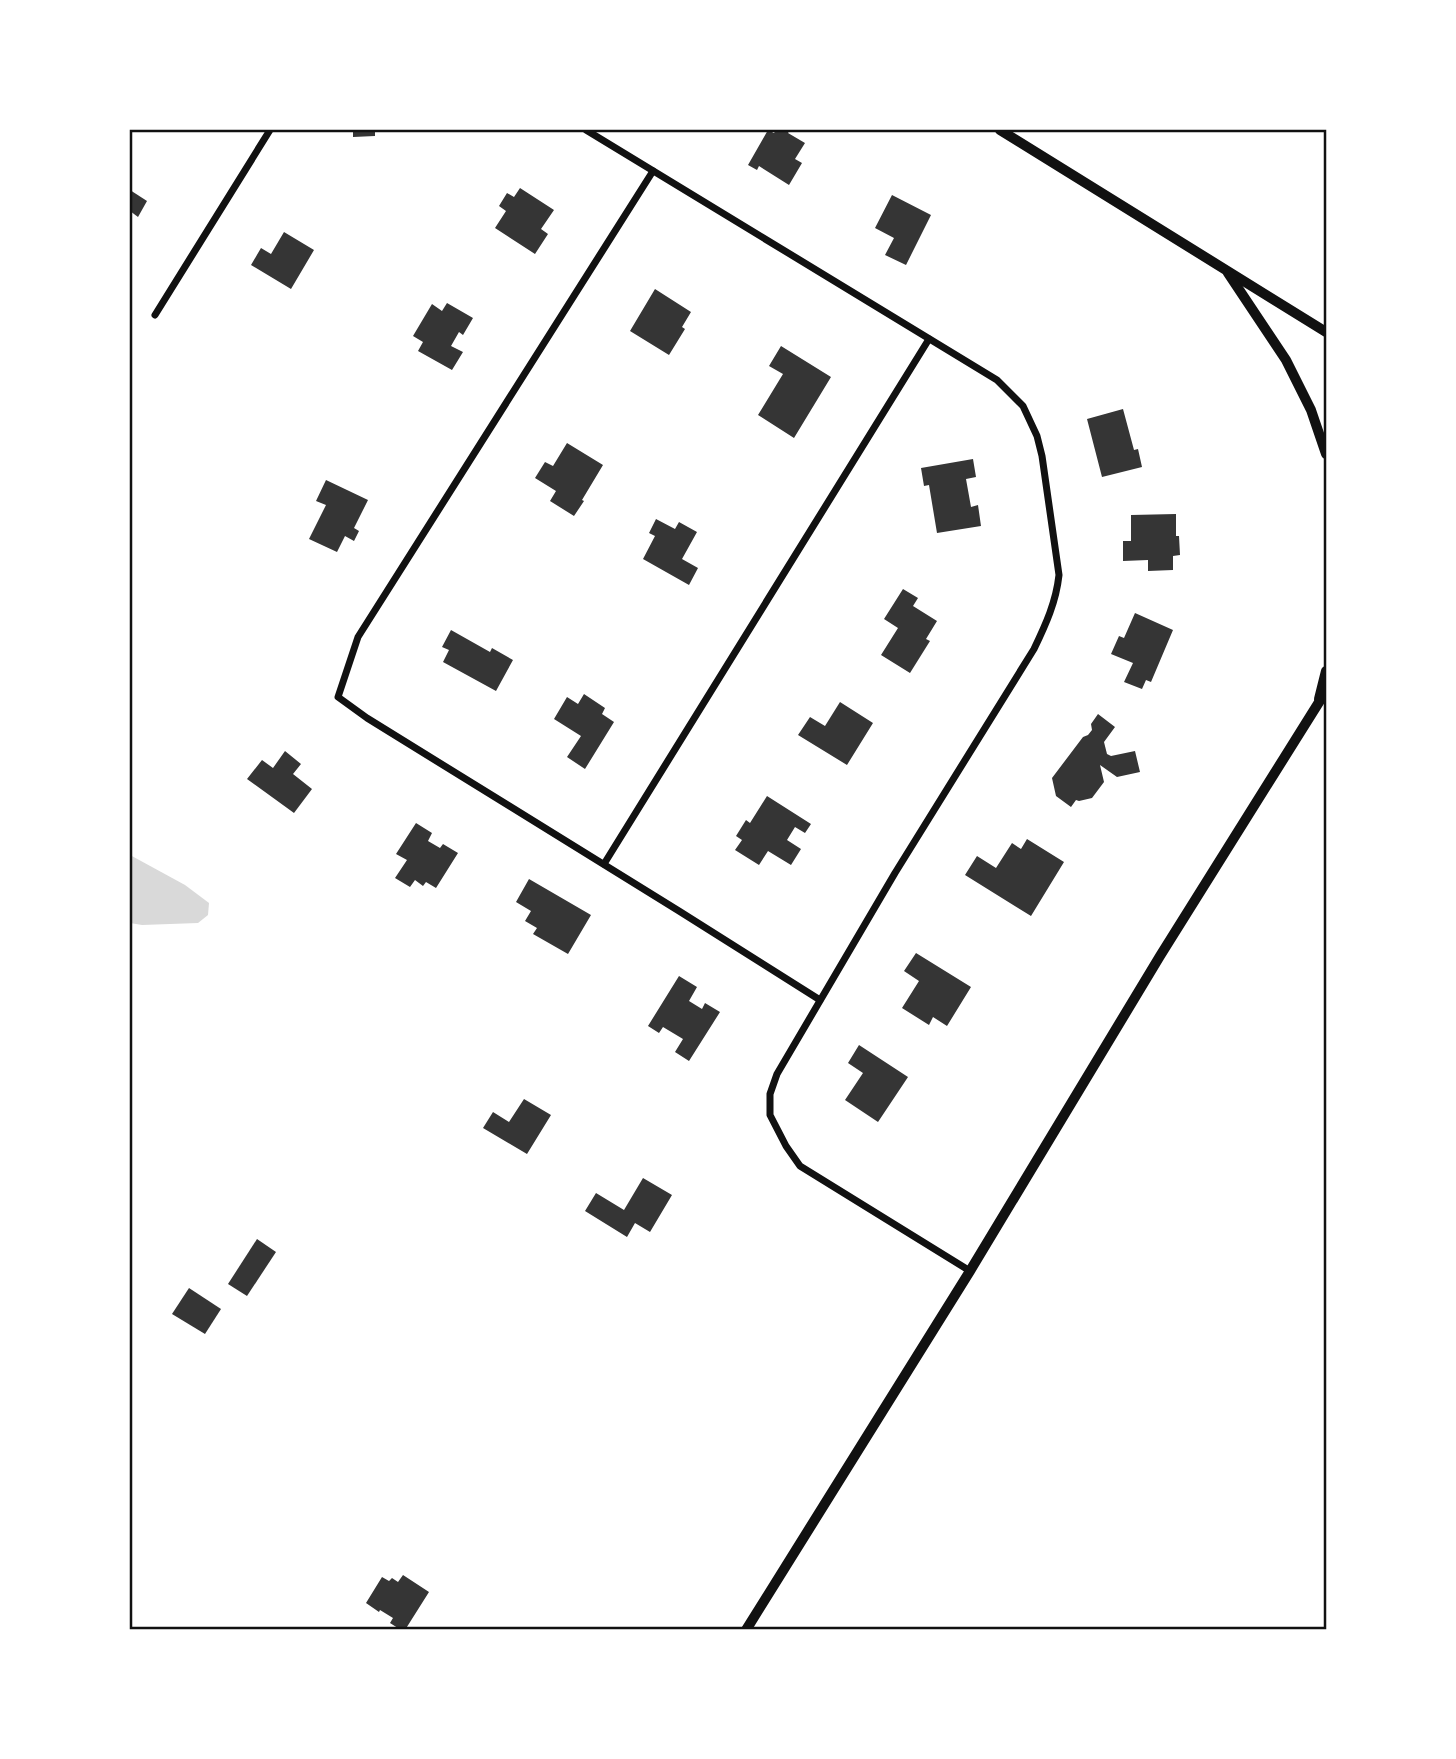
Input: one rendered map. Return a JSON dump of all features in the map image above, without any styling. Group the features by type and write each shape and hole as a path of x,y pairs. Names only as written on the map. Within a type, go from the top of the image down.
{"street":[{"path":"155,315 270,130"},
{"path":"586,130 997,380 1023,406 1032,422 1042,456 1059,575 1057,594 1049,618 1034,649 895,873 777,1073 769,1094 770,1115 800,1166 970,1271"},
{"path":"1000,130 1326,332"},
{"path":"653,172 358,637 338,697 367,718 820,1000"},
{"path":"1225,268 1286,360 1311,410 1326,454"},
{"path":"604,864 929,339"},
{"path":"1318,705 1326,671"},
{"path":"746,1629 970,1271 1160,956 1326,691"}],"shaded area":[{"path":"130,855 185,885 209,903 208,915 198,923 130,923"}],"building":[{"path":"353,130 375,130 375,136 353,137"},
{"path":"768,130 774,133 776,130 790,130 788,133 805,143 795,159 802,163 789,185 759,166 757,170 748,165"},
{"path":"520,188 554,210 541,229 548,234 535,254 495,228 506,211 499,206 507,193 514,197"},
{"path":"130,190 147,201 138,217 130,211"},
{"path":"892,195 931,215 906,265 885,255 894,238 875,228"},
{"path":"284,232 314,250 291,289 251,265 261,248 271,254"},
{"path":"655,289 691,312 682,327 685,329 669,355 630,331"},
{"path":"447,303 473,318 463,335 459,332 451,346 463,352 452,370 418,351 423,342 413,336 432,304 442,311"},
{"path":"781,346 831,377 794,438 758,415 783,374 769,366"},
{"path":"1123,409 1134,450 1138,449 1142,467 1102,477 1087,419"},
{"path":"567,443 603,465 574,516 550,501 556,491 535,478 545,462 553,466"},
{"path":"973,459 976,477 966,479 971,507 978,505 981,526 937,533 929,485 924,486 921,468"},
{"path":"326,480 368,500 354,528 359,531 354,541 345,536 337,552 309,539 326,505 316,501"},
{"path":"1176,514 1176,536 1179,536 1180,555 1173,556 1173,570 1148,571 1148,560 1123,561 1123,541 1131,541 1131,515"},
{"path":"656,519 675,529 679,522 697,532 682,559 698,568 689,585 643,559 655,536 649,533"},
{"path":"903,589 918,598 913,606 937,621 926,639 930,641 910,673 881,655 898,628 884,619"},
{"path":"1135,613 1173,630 1151,682 1146,680 1142,689 1124,682 1133,663 1111,654 1119,636 1124,638"},
{"path":"451,630 490,652 492,648 513,660 496,691 443,662 449,650 442,647"},
{"path":"584,694 605,708 602,714 614,722 585,769 567,757 581,736 554,719 567,697 578,704"},
{"path":"840,702 873,723 847,765 798,735 810,717 825,726"},
{"path":"1098,714 1115,727 1104,742 1107,754 1111,756 1135,751 1140,772 1117,777 1100,765 1104,782 1092,798 1076,800 1071,807 1056,796 1052,778 1083,737 1092,730 1091,724"},
{"path":"285,751 301,764 293,774 312,789 294,813 247,779 262,760 273,768"},
{"path":"767,796 811,824 805,833 795,827 787,840 801,849 791,865 768,851 759,865 735,850 742,840 736,836 746,820 750,823"},
{"path":"416,823 432,833 428,841 440,848 443,844 458,853 436,888 426,882 423,886 415,880 410,887 395,878 407,860 396,854"},
{"path":"1027,839 1064,862 1031,916 965,875 977,856 996,868 1012,843 1021,849"},
{"path":"529,879 591,915 568,954 533,934 537,928 525,921 531,911 516,902"},
{"path":"916,953 971,987 947,1026 933,1017 929,1025 902,1008 919,981 904,971"},
{"path":"679,976 697,987 689,1001 702,1009 705,1003 720,1012 689,1061 675,1052 683,1039 663,1027 659,1033 648,1026"},
{"path":"859,1045 908,1077 878,1122 845,1100 863,1073 848,1063"},
{"path":"524,1099 551,1115 527,1154 483,1128 493,1112 509,1122"},
{"path":"643,1178 672,1195 650,1232 635,1223 627,1237 585,1211 596,1193 624,1210"},
{"path":"257,1239 276,1252 247,1296 228,1284"},
{"path":"189,1288 221,1309 205,1334 172,1314"},
{"path":"403,1575 429,1592 405,1630 401,1630 390,1623 393,1618 366,1603 382,1577 398,1582"}]}
